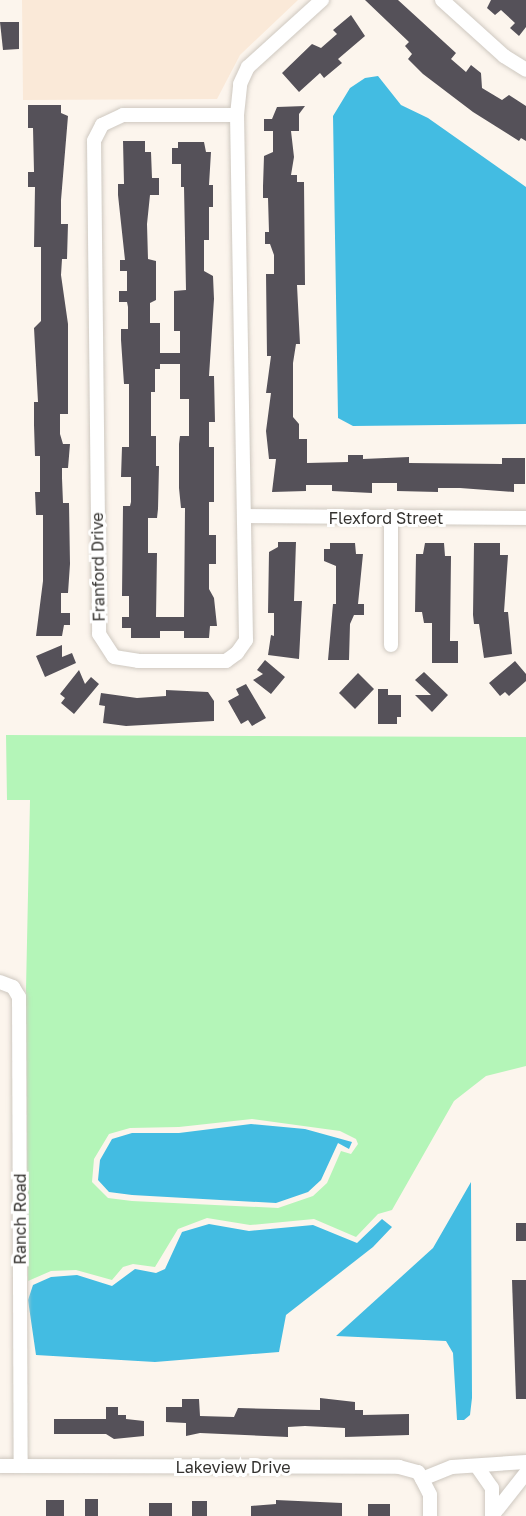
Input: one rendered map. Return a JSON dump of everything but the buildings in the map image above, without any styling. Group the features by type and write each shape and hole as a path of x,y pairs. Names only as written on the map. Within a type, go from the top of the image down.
{"street":[{"name":"Franford Drive","path":"237,115 123,115 102,126 94,141 99,634 114,657 138,661 226,661 237,653 246,640 237,115 240,84 248,67 322,0"},
{"path":"442,0 504,56 526,70"},
{"name":"Flexford Street","path":"245,516 391,519 526,518"},
{"path":"391,519 392,645"},
{"name":"Ranch Road","path":"0,982 13,987 19,997 21,1466"},
{"path":"430,1516 430,1495 422,1479 442,1469 478,1468 526,1462"},
{"name":"Lakeview Drive","path":"0,1467 399,1467 418,1472 422,1479"},
{"path":"478,1468 492,1488 492,1516"},
{"path":"492,1516 526,1473"}],"shaded area":[{"path":"22,0 298,0 240,55 217,99 23,100"}],"green space":[{"path":"6,735 526,737 526,1066 486,1076 454,1101 392,1210 378,1214 356,1237 314,1219 250,1225 207,1218 178,1229 155,1267 133,1264 123,1267 112,1280 76,1270 51,1271 28,1281 26,989 30,800 7,800","holes":["252,1119 340,1131 356,1139 358,1144 351,1154 341,1151 327,1183 313,1196 278,1208 108,1198 92,1182 94,1159 109,1134 130,1128 179,1127"]}],"water":[{"path":"378,76 401,105 428,118 526,187 526,424 353,426 338,418 333,116 350,88 365,78"},
{"path":"251,1124 305,1129 352,1142 349,1149 338,1143 321,1180 308,1192 276,1203 132,1195 109,1192 98,1180 100,1160 112,1139 132,1133 179,1133"},
{"path":"471,1182 472,1398 470,1415 464,1420 457,1420 453,1353 446,1341 336,1336 433,1248"},
{"path":"382,1219 392,1227 373,1247 286,1315 279,1352 155,1362 36,1355 28,1300 33,1285 51,1277 77,1275 112,1286 135,1269 156,1273 165,1269 182,1232 209,1224 249,1231 313,1225 357,1243"}]}
